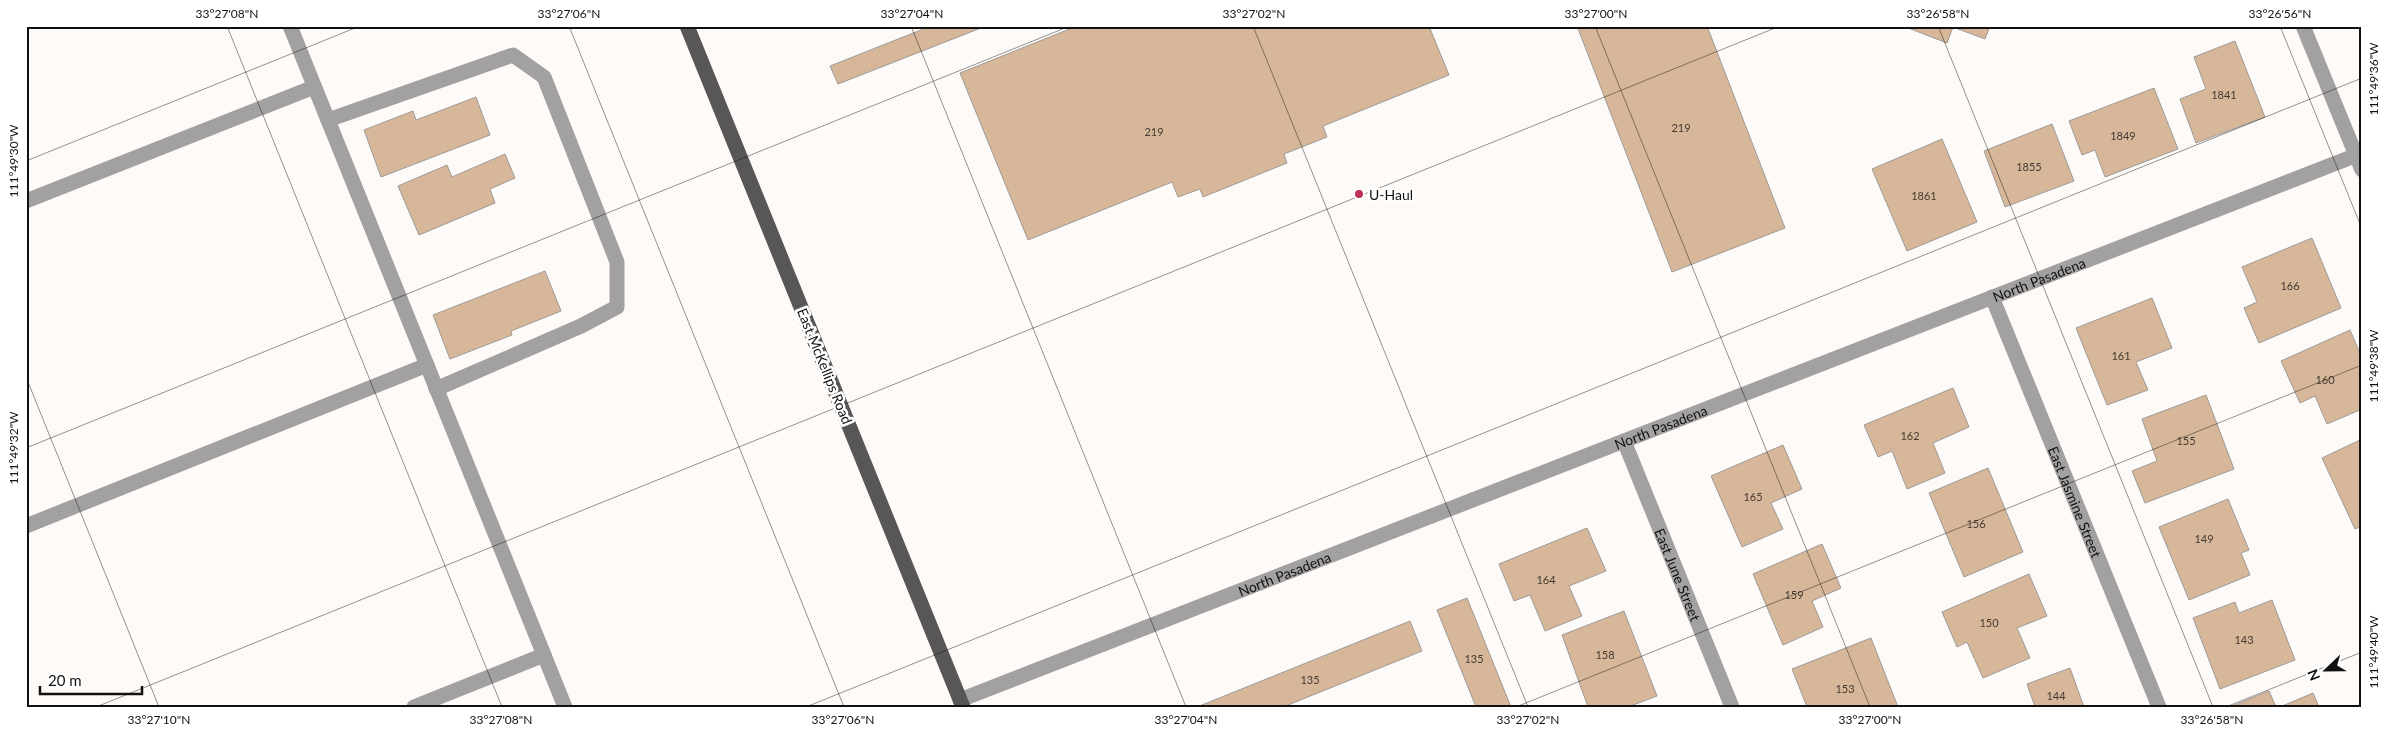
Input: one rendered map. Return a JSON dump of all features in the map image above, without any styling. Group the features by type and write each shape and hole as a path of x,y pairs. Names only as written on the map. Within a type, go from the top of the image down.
{"main road":[{"name":"East McKellips Road","path":"687,26 961,703"}],"street":[{"path":"290,26 565,707"},
{"path":"2303,26 2360,159"},
{"path":"328,120 513,55 544,77 617,262 617,307 581,326 436,389"},
{"path":"26,201 314,87"},
{"name":"North Pasadena","path":"961,703 1992,297 2360,159"},
{"name":"East Jasmine Street","path":"1992,297 2159,707"},
{"path":"26,526 427,365"},
{"name":"East June Street","path":"1624,441 1732,707"},
{"path":"414,707 544,655"}],"building":[{"path":"931,26 986,26 838,84 830,66"},
{"path":"1077,26 1429,26 1449,75 1323,126 1327,137 1284,154 1287,163 1203,197 1200,189 1178,197 1172,182 1028,240 960,73"},
{"path":"1577,26 1707,26 1785,228 1672,272"},
{"path":"1903,26 1990,26 1985,39 1953,27 1947,43"},
{"path":"2235,41 2265,117 2196,143 2180,99 2206,89 2194,57"},
{"path":"2154,88 2178,149 2105,177 2095,150 2082,155 2069,121"},
{"path":"476,97 490,135 381,177 364,130 413,111 416,120"},
{"path":"2052,124 2074,181 2005,207 1984,151"},
{"path":"1942,139 1977,222 1907,251 1872,169"},
{"path":"505,154 515,178 490,189 495,203 419,235 398,186 447,165 452,177"},
{"path":"2312,238 2341,308 2259,343 2244,308 2257,302 2242,267"},
{"path":"545,271 561,311 511,331 512,335 450,359 433,315"},
{"path":"2152,298 2172,348 2136,362 2148,390 2107,405 2076,328"},
{"path":"2350,330 2362,358 2362,409 2327,424 2315,396 2300,403 2281,361"},
{"path":"1953,388 1969,427 1933,443 1945,473 1907,489 1892,451 1878,457 1864,425"},
{"path":"2206,395 2234,469 2145,503 2132,471 2157,461 2142,419"},
{"path":"2362,439 2362,526 2355,529 2322,458"},
{"path":"1783,445 1802,489 1771,503 1783,529 1742,547 1711,476"},
{"path":"1988,468 2023,552 1964,577 1929,493"},
{"path":"2228,499 2249,550 2241,553 2250,575 2189,600 2159,527"},
{"path":"1587,528 1606,571 1569,586 1582,616 1545,631 1530,595 1514,601 1499,564"},
{"path":"1822,544 1841,588 1812,601 1823,627 1783,645 1753,574"},
{"path":"2029,574 2047,616 2017,628 2030,658 1983,678 1967,642 1957,647 1942,612"},
{"path":"1467,598 1511,707 1476,707 1437,610"},
{"path":"2272,600 2295,660 2220,689 2193,618 2235,602 2239,613"},
{"path":"1624,611 1657,696 1628,707 1588,707 1562,635"},
{"path":"1410,621 1422,651 1283,707 1197,707"},
{"path":"1871,638 1898,707 1807,707 1792,669"},
{"path":"2070,668 2084,707 2035,707 2027,684"},
{"path":"2269,691 2276,707 2232,706"},
{"path":"2313,693 2319,707 2280,707"}],"place":[{"name":"U-Haul","path":"1359,194"}]}
